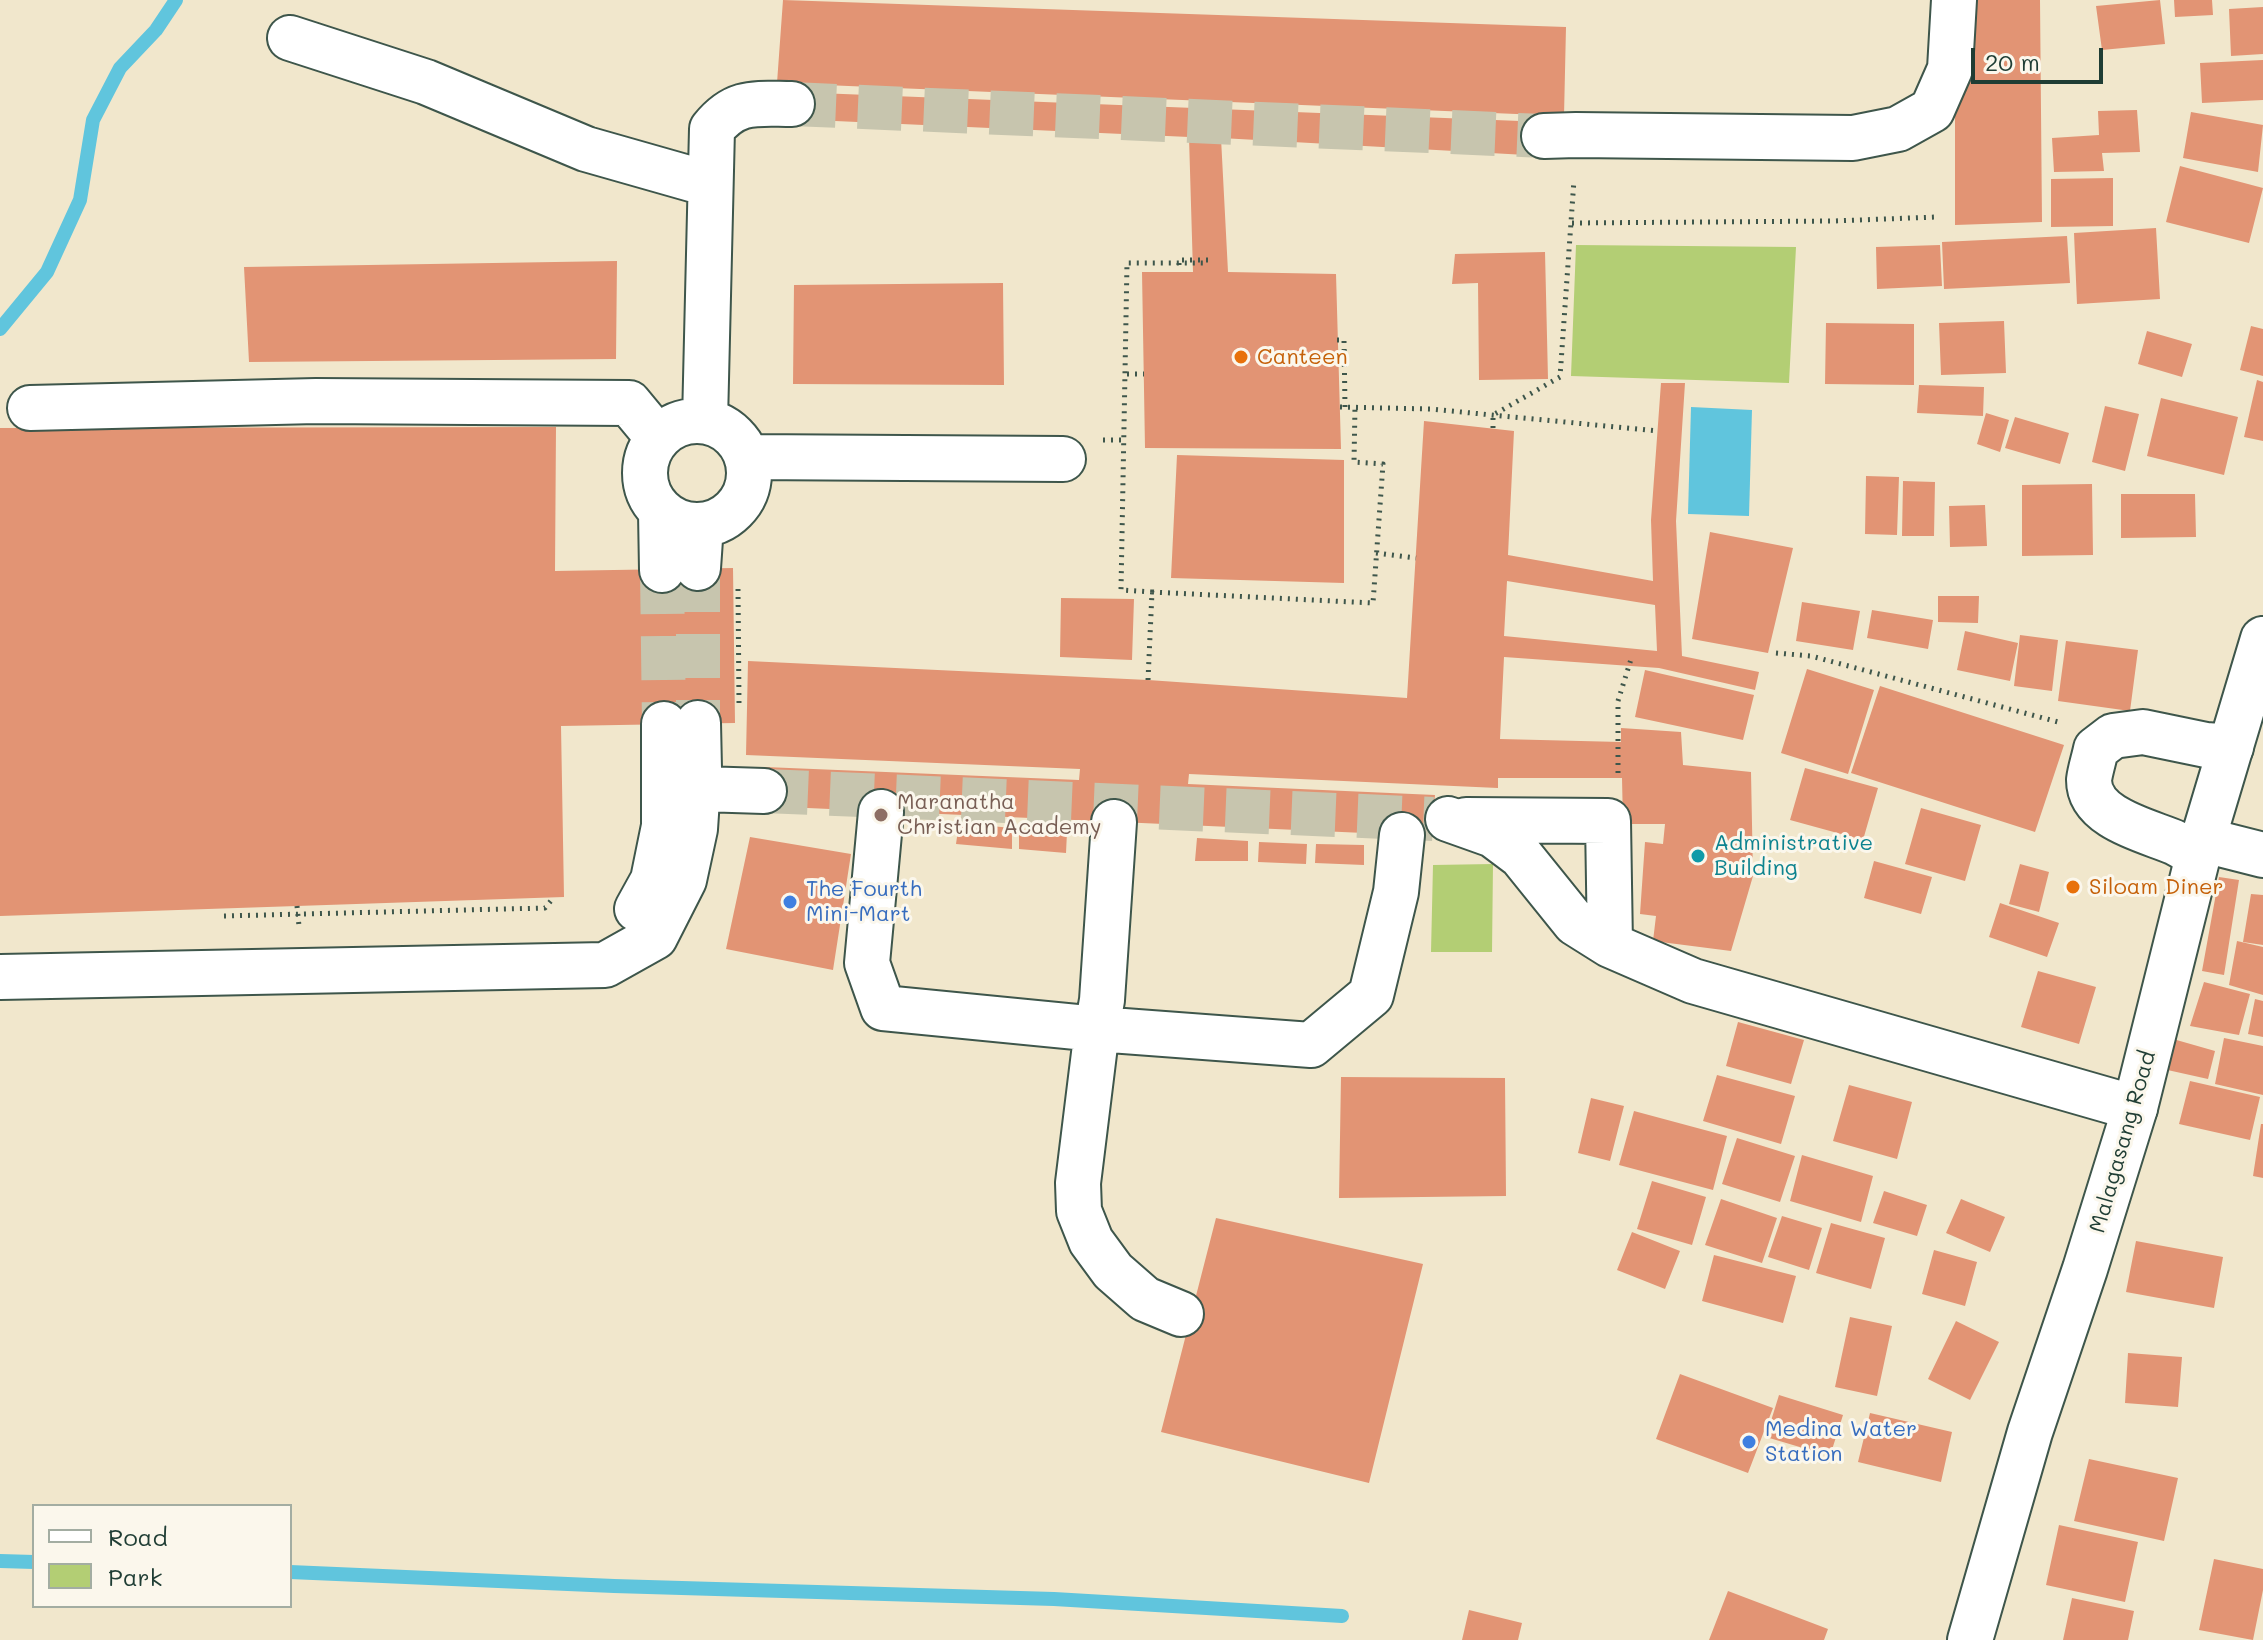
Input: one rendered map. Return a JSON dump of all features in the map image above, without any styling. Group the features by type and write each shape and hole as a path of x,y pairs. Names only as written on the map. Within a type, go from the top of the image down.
{"main road":[{"path":"1560,136 1853,138 1898,129 1932,110 1950,69 1954,0"},
{"path":"290,38 426,82 586,149 709,184"},
{"path":"705,421 712,129 722,115 739,105 792,104"},
{"path":"30,408 316,401 629,403 658,438"},
{"path":"705,421 731,434 740,444 747,457 749,473 747,488 740,502 730,514 717,521 681,518 652,501 644,476 646,462 658,438 687,422 705,421"},
{"path":"747,457 1063,459"},
{"path":"681,518 699,572"},
{"name":"Malagasang Road","path":"1970,1640 2030,1432 2135,1108 2201,848 2263,639"},
{"path":"0,977 605,965 655,937 684,880 695,829 681,788 681,724"},
{"path":"2231,747 2143,732 2113,736 2096,749 2089,781 2093,796 2101,809 2146,833 2201,848 2263,855"},
{"path":"681,788 764,791"},
{"path":"0,948 601,935 633,916 653,880 664,826 681,788"},
{"path":"881,812 867,963 883,1008 1097,1029 1311,1045 1371,995 1396,892 1427,824"},
{"path":"1427,824 1608,821 1610,945"},
{"path":"1114,822 1102,1000 1078,1183 1079,1211 1091,1241 1113,1271 1145,1299 1181,1314"},
{"path":"1427,824 1493,835 1521,856 1549,895 1575,923 1610,945 1693,981 2135,1108"}],"path":[{"path":"1493,415 1560,377 1572,223 1560,136"},
{"path":"1572,223 1936,217"},
{"path":"1179,260 1208,263 1179,265 1179,260"},
{"path":"1208,263 1127,263 1121,590 1373,603 1383,464 1354,462 1355,407"},
{"path":"1337,340 1344,340 1342,407 1430,409 1658,431"},
{"path":"1127,374 1144,374"},
{"path":"1493,415 1493,428"},
{"path":"1376,553 1416,558"},
{"path":"699,572 739,709"},
{"path":"1148,680 1152,592"},
{"path":"1776,653 1811,656 2113,736"},
{"path":"1618,773 1618,701 1632,656"},
{"path":"224,916 545,908 554,897"}],"green space":[{"path":"1576,245 1796,247 1789,383 1571,376"},
{"path":"1493,864 1492,952 1431,952 1433,865"}],"water":[{"path":"1691,407 1752,410 1749,516 1688,514"}],"building":[{"path":"783,0 1566,27 1564,116 777,83"},
{"path":"1955,0 2040,0 2042,222 1955,225"},
{"path":"2160,0 2165,44 2102,50 2096,6"},
{"path":"2174,0 2212,0 2213,15 2175,17"},
{"path":"2263,7 2263,54 2231,56 2229,9"},
{"path":"2263,60 2263,100 2202,103 2200,63"},
{"path":"793,92 1545,122 1544,156 1221,138 1228,272 1336,274 1341,449 1145,448 1142,272 1193,272 1189,137 791,119"},
{"path":"2137,110 2140,152 2102,153 2104,171 2054,172 2052,138 2099,135 2098,111"},
{"path":"2191,112 2263,125 2258,172 2183,158"},
{"path":"2180,166 2263,188 2249,243 2166,222"},
{"path":"2113,178 2113,226 2051,227 2051,179"},
{"path":"2156,228 2160,299 2077,304 2074,233"},
{"path":"2067,236 2070,283 1944,289 1942,242"},
{"path":"1940,245 1942,286 1877,289 1876,247"},
{"path":"1545,252 1548,379 1479,380 1478,283 1452,284 1455,254"},
{"path":"617,261 616,359 249,362 244,267"},
{"path":"1003,283 1004,385 793,384 794,285"},
{"path":"2004,321 2006,373 1941,375 1939,323"},
{"path":"1826,323 1914,324 1914,385 1825,384"},
{"path":"2251,326 2263,329 2263,376 2240,370"},
{"path":"2147,331 2192,344 2182,377 2138,364"},
{"path":"2257,380 2263,382 2263,441 2244,437"},
{"path":"1661,383 1685,383 1676,521 1682,656 1759,672 1755,690 1659,668 1504,657 1500,739 1621,742 1621,728 1681,732 1683,765 1751,772 1753,876 1731,951 1653,941 1656,916 1640,914 1645,842 1663,844 1665,824 1623,824 1622,778 1498,778 1498,788 1189,774 1188,784 1435,795 1431,836 763,806 765,767 1079,780 1080,769 746,755 748,661 1148,680 1407,698 1424,421 1514,431 1508,555 1653,581 1651,520","holes":["1507,581 1655,605 1657,651 1504,636"]},
{"path":"1919,385 1984,387 1983,416 1917,413"},
{"path":"2161,398 2238,417 2224,475 2147,456"},
{"path":"2105,406 2139,414 2125,471 2092,462"},
{"path":"1986,413 2009,420 2000,452 1977,444"},
{"path":"2015,417 2069,433 2060,464 2005,448"},
{"path":"556,427 555,571 733,568 735,723 561,726 564,897 0,916 0,428"},
{"path":"1177,455 1344,460 1344,583 1171,578"},
{"path":"1866,476 1899,477 1897,535 1865,534"},
{"path":"1903,481 1935,482 1934,536 1902,536"},
{"path":"2092,484 2093,555 2022,556 2022,485"},
{"path":"2121,494 2195,494 2196,537 2121,538"},
{"path":"1985,505 1987,546 1950,547 1949,506"},
{"path":"1710,532 1793,548 1768,653 1692,639"},
{"path":"1938,596 1979,596 1978,623 1938,622"},
{"path":"1061,598 1134,599 1132,660 1060,657"},
{"path":"1802,602 1860,611 1853,650 1796,641"},
{"path":"1872,610 1933,620 1928,649 1867,638"},
{"path":"1965,631 2018,643 2010,681 1957,670"},
{"path":"2020,635 2058,640 2052,691 2014,686"},
{"path":"2066,641 2138,650 2130,711 2058,701"},
{"path":"1807,669 1874,690 1848,774 1781,753"},
{"path":"1645,670 1754,695 1743,740 1635,717"},
{"path":"1880,686 2064,745 2035,832 1851,773"},
{"path":"1805,768 1878,788 1863,840 1790,820"},
{"path":"1921,808 1981,825 1965,881 1905,864"},
{"path":"959,823 1012,828 1012,849 956,844"},
{"path":"1019,829 1067,832 1066,853 1019,849"},
{"name":"The Fourth Mini-Mart","path":"750,837 851,854 833,970 726,949"},
{"path":"1197,838 1248,841 1248,861 1195,861"},
{"path":"1259,842 1307,844 1306,864 1258,862"},
{"path":"1316,844 1364,845 1364,865 1315,863"},
{"path":"1874,861 1932,877 1921,914 1864,898"},
{"path":"2020,864 2049,872 2039,912 2009,904"},
{"path":"2219,877 2239,880 2224,975 2202,971"},
{"path":"2251,894 2263,895 2263,945 2243,942"},
{"path":"2000,903 2059,923 2047,957 1989,937"},
{"path":"2237,941 2263,947 2263,995 2229,985"},
{"path":"2038,971 2096,987 2079,1044 2021,1027"},
{"path":"2204,982 2250,994 2239,1035 2190,1026"},
{"path":"2255,999 2263,1001 2263,1037 2248,1034"},
{"path":"1738,1022 1804,1040 1791,1084 1726,1066"},
{"path":"2224,1038 2263,1046 2263,1095 2215,1084"},
{"path":"2173,1039 2215,1051 2208,1079 2163,1069"},
{"path":"1717,1075 1795,1096 1781,1144 1703,1121"},
{"path":"1341,1077 1505,1078 1506,1196 1339,1198"},
{"path":"2190,1081 2260,1097 2250,1140 2179,1124"},
{"path":"1849,1085 1912,1102 1897,1159 1833,1141"},
{"path":"1591,1098 1624,1106 1610,1161 1578,1153"},
{"path":"1634,1111 1727,1136 1713,1190 1619,1165"},
{"path":"2263,1124 2263,1178 2253,1176"},
{"path":"1737,1138 1795,1156 1780,1202 1722,1184"},
{"path":"1802,1155 1873,1176 1861,1222 1790,1201"},
{"path":"1652,1181 1706,1197 1692,1245 1637,1229"},
{"path":"1884,1191 1927,1205 1917,1236 1873,1223"},
{"path":"1721,1199 1777,1218 1762,1263 1705,1245"},
{"path":"1961,1199 2005,1217 1990,1252 1946,1233"},
{"path":"1782,1216 1822,1228 1809,1270 1768,1257"},
{"path":"1216,1218 1423,1264 1369,1483 1161,1432"},
{"path":"1831,1223 1885,1238 1871,1289 1816,1273"},
{"path":"1632,1232 1680,1251 1665,1289 1617,1270"},
{"path":"2136,1241 2223,1257 2214,1308 2126,1292"},
{"path":"1934,1250 1977,1262 1965,1306 1922,1294"},
{"path":"1714,1255 1796,1276 1783,1323 1702,1301"},
{"path":"1850,1317 1892,1326 1877,1396 1835,1387"},
{"path":"1956,1321 1999,1342 1970,1400 1928,1379"},
{"path":"2128,1353 2182,1357 2178,1407 2125,1403"},
{"path":"1680,1374 1773,1408 1748,1473 1656,1439"},
{"path":"1779,1395 1843,1415 1830,1456 1766,1437"},
{"path":"1870,1413 1952,1432 1941,1482 1858,1462"},
{"path":"2089,1459 2178,1478 2164,1541 2074,1521"},
{"path":"2059,1525 2138,1542 2125,1602 2046,1585"},
{"path":"2214,1559 2263,1569 2263,1590 2253,1640 2199,1630"},
{"path":"1728,1591 1828,1629 1824,1640 1709,1640"},
{"path":"2072,1598 2134,1611 2128,1640 2063,1640"},
{"path":"1469,1610 1522,1623 1518,1640 1462,1640"}],"waterway":[{"path":"0,329 47,272 80,200 93,120 120,68 156,30 176,0"},
{"path":"0,1561 32,1562"},
{"path":"292,1572 614,1586 1054,1599 1342,1616"}],"tunnel":[{"path":"792,104 1544,136"},
{"path":"698,568 698,723"},
{"path":"662,570 664,724"},
{"path":"764,791 1433,819"}],"place":[{"name":"Canteen","path":"1241,357"},
{"name":"Maranatha Christian Academy","path":"881,815"},
{"name":"Administrative Building","path":"1698,856"},
{"name":"Siloam Diner","path":"2073,887"},
{"name":"The Fourth Mini-Mart","path":"790,902"},
{"name":"Medina Water Station","path":"1749,1442"}]}
